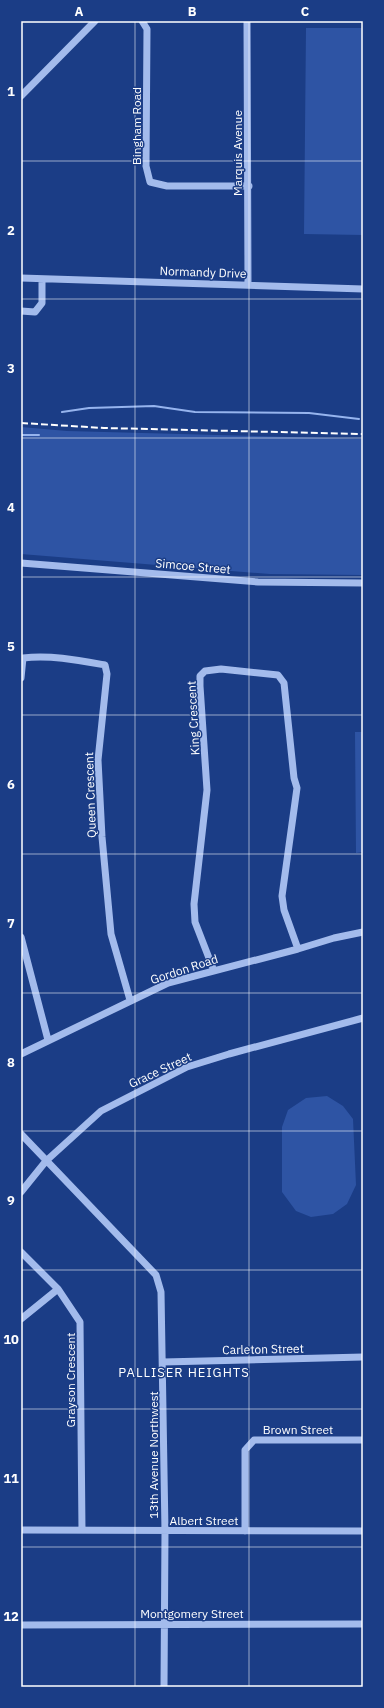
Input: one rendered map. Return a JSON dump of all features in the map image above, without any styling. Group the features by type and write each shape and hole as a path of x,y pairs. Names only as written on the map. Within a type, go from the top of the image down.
{"street":[{"path":"21,96 95,21"},
{"name":"Bingham Road","path":"142,21 147,29 146,166 150,182 167,186 249,186"},
{"name":"Marquis Avenue","path":"248,21 248,285"},
{"name":"Normandy Drive","path":"21,278 363,289"},
{"path":"21,312 35,312 42,302 42,279"},
{"name":"Simcoe Street","path":"21,563 258,582 363,584"},
{"name":"Queen Crescent","path":"21,678 23,658 38,656 64,658 105,665 108,674 98,760 102,837 111,934 130,1000"},
{"name":"King Crescent","path":"214,971 195,922 194,904 208,790 200,686 200,676 205,671 221,669 278,675 284,683 294,778 297,788 282,904 298,949"},
{"name":"Gordon Road","path":"21,1054 130,1000 168,983 334,938 363,932"},
{"path":"21,937 48,1040"},
{"name":"Grace Street","path":"21,1192 46,1161 101,1111 188,1067 229,1054 363,1018"},
{"name":"13th Avenue Northwest","path":"21,1134 156,1275 162,1292 164,1687"},
{"name":"Grayson Crescent","path":"21,1252 58,1289 80,1322 82,1530"},
{"path":"21,1319 58,1289"},
{"name":"Carleton Street","path":"163,1362 363,1358"},
{"name":"Brown Street","path":"245,1531 245,1450 254,1440 363,1440"},
{"name":"Albert Street","path":"21,1530 363,1531"},
{"name":"Montgomery Street","path":"21,1625 164,1623 363,1624"}],"shaded area":[{"path":"306,28 363,28 363,235 304,234"},
{"path":"21,427 67,431 363,439 363,575 270,574 21,554"},
{"path":"355,732 363,732 363,852 356,853"},
{"path":"327,1096 343,1106 353,1119 356,1185 347,1204 333,1214 311,1217 296,1211 282,1192 282,1127 288,1110 306,1098"}],"waterway":[{"path":"62,412 89,408 154,406 195,412 309,413 359,419"},
{"path":"21,435 39,435"}],"railway":[{"path":"21,423 104,428 363,434"}],"district":[{"name":"PALLISER HEIGHTS","path":"184,1372"}]}
